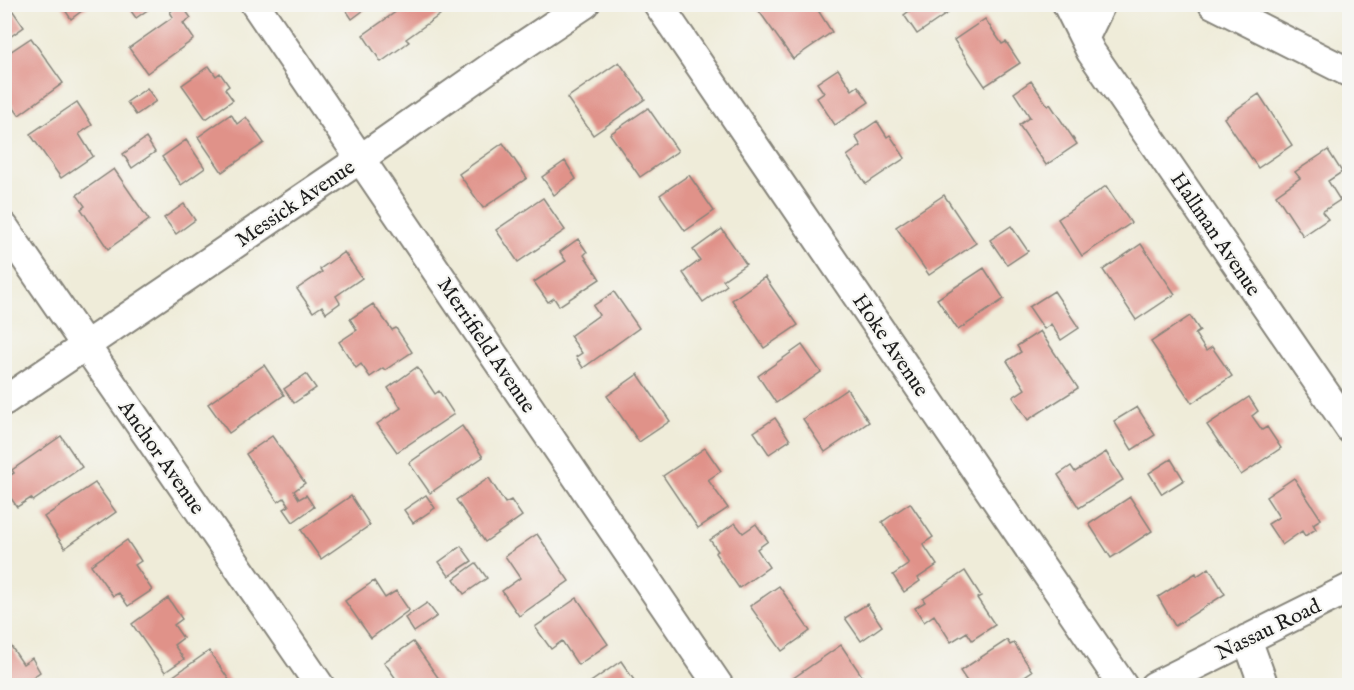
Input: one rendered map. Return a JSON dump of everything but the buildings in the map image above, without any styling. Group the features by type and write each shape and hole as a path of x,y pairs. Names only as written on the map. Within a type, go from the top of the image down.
{"street":[{"name":"Merrifield Avenue","path":"255,4 719,686"},
{"name":"Messick Avenue","path":"4,401 585,4"},
{"name":"Hoke Avenue","path":"658,4 1123,686"},
{"name":"Hallman Avenue","path":"1067,4 1091,52 1350,429"},
{"path":"1085,37 1101,4"},
{"path":"1213,4 1350,74"},
{"name":"Anchor Avenue","path":"4,227 320,686"},
{"name":"Nassau Road","path":"1154,686 1350,588"},
{"path":"1247,639 1264,686"}]}
